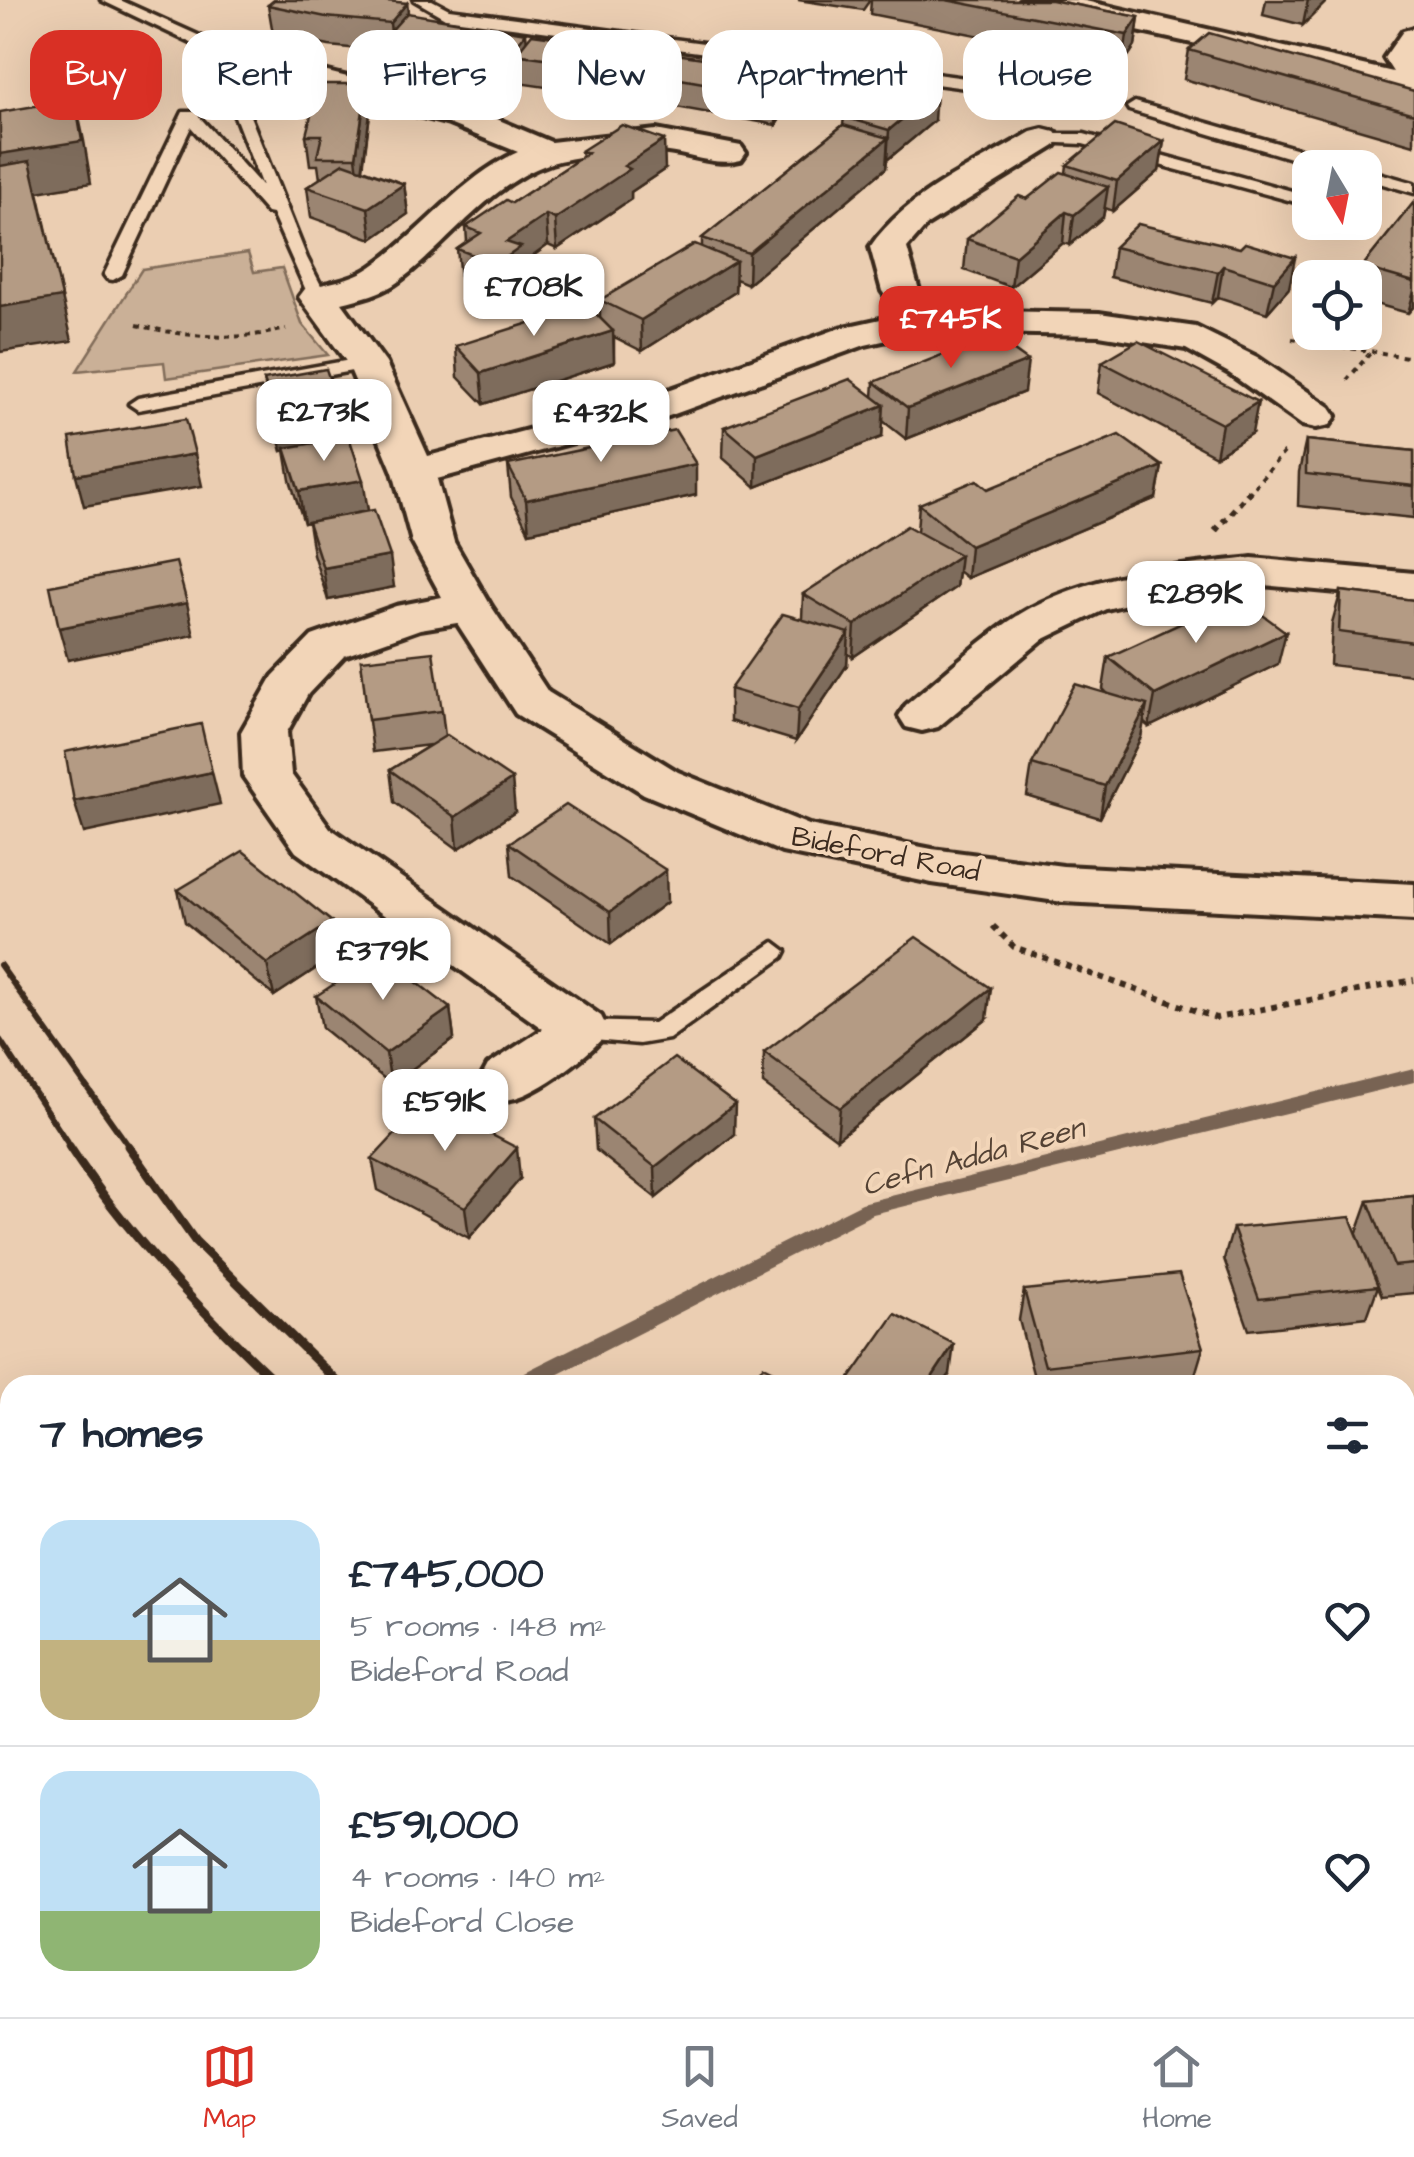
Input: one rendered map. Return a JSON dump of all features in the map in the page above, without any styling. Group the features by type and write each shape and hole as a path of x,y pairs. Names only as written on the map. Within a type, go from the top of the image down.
{"street":[{"path":"1036,0 1206,36 1414,87"},
{"path":"1414,38 1400,58 1414,78"},
{"path":"327,82 526,140 545,153"},
{"path":"923,321 902,291 888,247 914,217 1043,139"},
{"path":"327,310 384,275 470,199 514,167 545,153 656,140 729,153"},
{"name":"Bideford Road","path":"327,310 367,364 414,472 434,542 469,606 532,703 661,783 799,840 932,866 1064,884 1414,902"},
{"path":"414,472 652,408 854,336 923,321 1099,324 1196,339 1243,365 1316,416"},
{"path":"922,716 1026,630 1092,599 1172,580 1252,571 1414,586"},
{"path":"469,606 412,616 328,646 289,686 264,732 266,776 313,840 582,1030 507,1080"}],"lane":[{"path":"108,0 217,49 286,224 327,310"},
{"path":"421,0 444,13 963,83"},
{"path":"1135,107 1292,153"},
{"path":"113,275 189,115 286,224"},
{"path":"1043,139 1069,136 1098,142 1292,196"},
{"path":"1382,179 1414,188"},
{"path":"138,404 367,364"},
{"path":"582,1030 639,1036 660,1032 774,950"}],"path":[{"path":"136,326 180,337 209,339 267,335 302,324 327,310"},
{"path":"1243,365 1278,336 1414,358"},
{"path":"1172,580 1372,351"},
{"path":"932,866 1014,947 1216,1018 1414,980"}],"shaded area":[{"path":"248,253 254,272 282,268 302,324 328,355 166,378 164,362 77,371 142,269"}],"building":[{"path":"274,0 407,3 390,23 326,17 268,5"},
{"path":"946,0 1051,0 1139,17 1128,34 1128,30 1101,30"},
{"path":"407,13 508,30 392,30"},
{"path":"1209,33 1414,91 1414,114 1189,50"},
{"path":"532,34 542,35 542,58 522,55 522,46"},
{"path":"682,55 702,58 702,83 682,79"},
{"path":"327,84 347,84 347,120 362,120 356,157 317,157 322,135 306,135 310,120 327,120"},
{"path":"30,107 30,120 78,120 82,141 0,154 0,112"},
{"path":"854,120 901,120 889,130"},
{"path":"622,125 664,140 624,166 630,169 555,219 546,215 506,242 521,247 497,264 457,249 481,233 466,227 506,200 512,203 588,153 581,151"},
{"path":"843,125 888,138 749,253 702,238"},
{"path":"1115,125 1164,141 1117,181 1067,165"},
{"path":"30,161 62,297 0,307 0,166"},
{"path":"344,163 404,184 368,208 307,187"},
{"path":"1061,172 1108,187 1074,215 1066,212 1015,256 967,239 1019,196 1027,199"},
{"path":"1414,202 1414,282 1382,273 1382,260 1368,260"},
{"path":"1138,224 1240,248 1245,243 1295,258 1274,282 1223,266 1218,272 1114,247"},
{"path":"695,244 736,261 641,320 600,300"},
{"path":"587,305 613,331 481,373 456,346"},
{"path":"992,335 1028,361 908,408 874,382"},
{"path":"1138,341 1258,402 1222,424 1102,362"},
{"path":"326,369 340,409 277,419 264,380"},
{"path":"850,379 884,405 757,455 724,427"},
{"path":"186,419 195,454 76,475 70,438"},
{"path":"675,430 696,464 526,500 508,465"},
{"path":"1119,435 1162,466 970,546 919,504 977,480 988,489"},
{"path":"349,437 363,480 299,491 285,448"},
{"path":"1306,440 1414,451 1414,486 1306,474"},
{"path":"374,510 390,556 323,568 308,522"},
{"path":"907,526 960,555 855,625 803,594"},
{"path":"176,562 187,603 59,628 50,586"},
{"path":"1341,591 1414,600 1414,642 1339,632"},
{"path":"1238,597 1286,632 1155,695 1108,657"},
{"path":"783,614 849,633 798,709 730,689"},
{"path":"433,652 442,711 368,720 361,660"},
{"path":"1075,684 1147,705 1105,786 1032,764"},
{"path":"201,724 212,772 74,801 65,752"},
{"path":"447,735 512,779 455,817 390,770"},
{"path":"566,805 666,870 610,912 509,843"},
{"path":"243,851 332,922 267,964 178,890"},
{"path":"916,937 991,988 840,1108 764,1052"},
{"path":"380,954 450,1008 386,1053 316,996"},
{"path":"674,1058 735,1104 655,1167 594,1119"},
{"path":"426,1101 517,1148 465,1207 372,1159"},
{"path":"1414,1196 1414,1264 1394,1266 1368,1201"},
{"path":"1350,1217 1378,1286 1259,1299 1233,1228"},
{"path":"1179,1274 1203,1348 1045,1366 1024,1290"},
{"path":"895,1314 954,1344 934,1375 852,1375"},
{"path":"763,1366 781,1375 756,1375"}],"waterway":[{"name":"Cefn Adda Reen","path":"538,1375 869,1208 1414,1075"}],"railway":[{"path":"0,965 130,1148"},
{"path":"0,1040 71,1148"},
{"path":"69,1146 167,1272 269,1375"},
{"path":"128,1146 195,1241 331,1375"}]}
